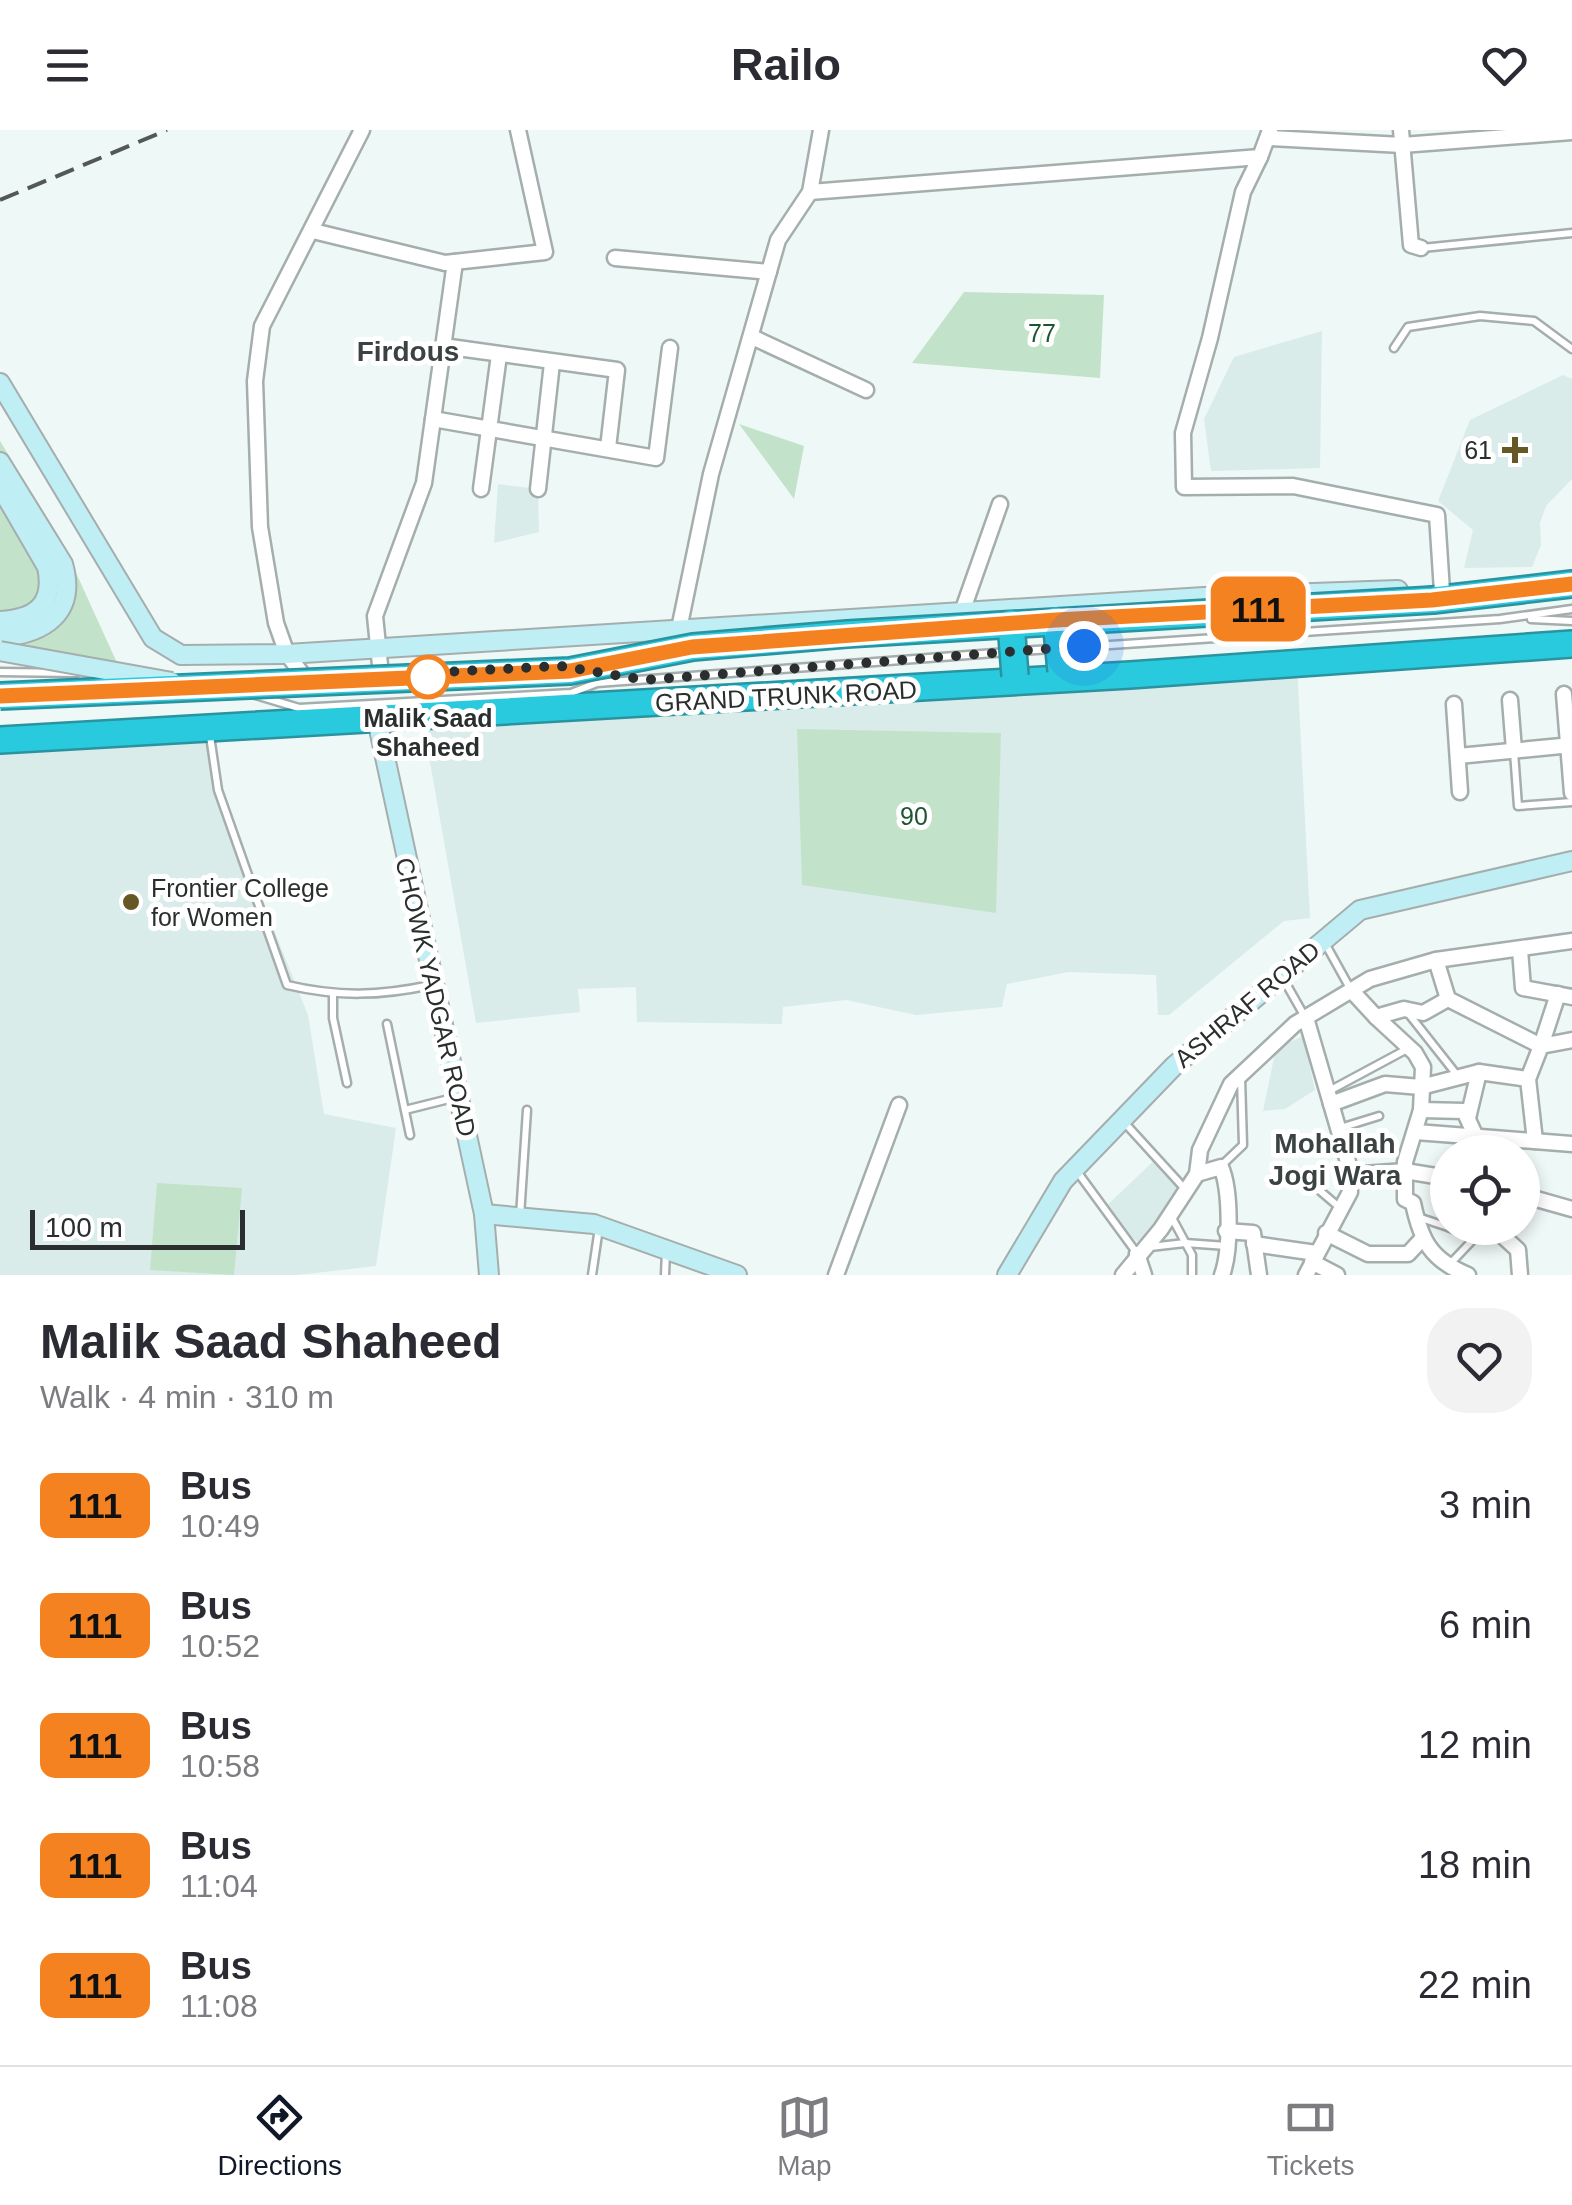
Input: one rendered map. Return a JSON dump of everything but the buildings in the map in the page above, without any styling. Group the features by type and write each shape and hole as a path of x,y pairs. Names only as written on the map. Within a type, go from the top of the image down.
{"highway":[{"name":"GRAND TRUNK ROAD","path":"0,696 570,671 692,647 1572,584"},
{"path":"1056,620 1061,675"},
{"path":"1012,623 1015,679"},
{"name":"GRAND TRUNK ROAD","path":"0,740 377,720 1572,644"}],"street":[{"path":"306,679 287,654 276,623 260,527 255,382 262,326 362,130"},
{"path":"313,231 455,262 545,252 518,130"},
{"path":"680,629 712,474 778,240 810,192 821,130"},
{"path":"0,384 154,638 170,651 200,658 1204,597 1446,596 1437,516 1293,486 1184,486 1182,433 1210,338 1244,192 1270,134 1402,138 1572,132"},
{"path":"1402,138 1412,245 1421,248"},
{"path":"810,192 1260,157"},
{"path":"615,258 769,272"},
{"path":"381,675 375,616 424,483 455,262"},
{"path":"752,338 866,390"},
{"path":"444,346 618,370 608,448"},
{"path":"433,419 656,458 670,348"},
{"path":"481,489 499,355"},
{"path":"538,489 552,363"},
{"path":"0,462 62,564 68,593 58,616 37,632 0,637"},
{"path":"0,486 47,568 50,582 46,604 38,611 0,622"},
{"path":"962,612 1000,504"},
{"path":"0,652 212,686"},
{"path":"1564,694 1572,792"},
{"path":"1510,700 1514,750"},
{"path":"1454,704 1460,792"},
{"name":"CHOWK YADGAR ROAD","path":"377,720 484,1214 489,1275"},
{"path":"1458,756 1570,745"},
{"name":"ASHRAF ROAD","path":"1007,1275 1075,1168 1174,1066 1360,910 1572,862"},
{"path":"1123,1275 1197,1174 1200,1150 1230,1084 1265,1048 1370,979 1436,960 1572,941"},
{"path":"1520,950 1523,988 1565,996 1528,1079 1534,1135"},
{"path":"1436,960 1448,999 1541,1046 1572,1040"},
{"path":"1351,990 1422,1062 1422,1110 1405,1172 1405,1199 1414,1203 1422,1240 1446,1269 1468,1275"},
{"path":"1376,1017 1404,1008 1423,1013 1448,999"},
{"path":"1306,1018 1350,1175 1350,1192 1312,1263"},
{"path":"1329,1098 1385,1084 1421,1087 1478,1072 1528,1079"},
{"path":"1468,1118 1478,1072"},
{"path":"836,1275 899,1105"},
{"path":"1422,1110 1464,1110 1476,1135"},
{"path":"1416,1132 1430,1135"},
{"path":"1540,1141 1572,1144"},
{"path":"1197,1174 1220,1167 1228,1185 1229,1257 1222,1275"},
{"path":"1350,1175 1405,1172 1430,1175"},
{"path":"1540,1200 1572,1209"},
{"path":"484,1214 599,1226 738,1275"},
{"path":"1227,1238 1253,1233 1259,1275"},
{"path":"1326,1233 1368,1254 1408,1254 1422,1240"},
{"path":"1254,1244 1337,1275"},
{"path":"1513,1245 1518,1250 1520,1275"},
{"path":"1140,1251 1144,1275"}],"lane":[{"path":"1421,248 1572,234"},
{"path":"1394,348 1408,326 1480,316 1534,321 1572,349"},
{"path":"0,672 122,672 212,686 299,708 571,693 597,683 1500,618 1572,609"},
{"path":"1500,618 1572,620"},
{"path":"212,686 560,666 645,680"},
{"path":"209,730 218,790 287,985 333,995 383,995 432,985"},
{"path":"1514,750 1518,806 1572,802"},
{"path":"1322,940 1351,990"},
{"path":"1281,975 1306,1018"},
{"path":"333,995 333,1018 346,1083"},
{"path":"1404,1008 1435,1042 1457,1075"},
{"path":"387,1024 410,1135"},
{"path":"1329,1098 1409,1048"},
{"path":"1220,1167 1243,1145 1241,1073"},
{"path":"405,1110 458,1096"},
{"path":"520,1218 527,1110"},
{"path":"1338,1128 1379,1116"},
{"path":"1122,1120 1186,1191"},
{"path":"1075,1168 1114,1229 1140,1251 1227,1238"},
{"path":"1298,1172 1341,1208"},
{"path":"1170,1215 1192,1255 1192,1275"},
{"path":"1417,1217 1430,1221"},
{"path":"592,1275 599,1226"},
{"path":"1446,1269 1467,1245"},
{"path":"665,1275 666,1250"}],"shaded area":[{"path":"1322,331 1320,468 1211,471 1204,419 1234,357"},
{"name":"61","path":"1563,375 1572,379 1572,479 1546,506 1540,523 1541,545 1532,567 1464,568 1473,530 1438,501 1470,420"},
{"path":"498,484 538,489 539,532 494,543"},
{"path":"1297,664 1310,918 1284,921 1169,1015 1158,1015 1156,975 1069,972 1007,984 1002,1007 916,1015 846,1000 783,1007 782,1024 637,1022 636,987 578,989 580,1012 476,1023 422,717"},
{"name":"Frontier College for Women","path":"209,730 218,790 308,1015 324,1114 396,1128 376,1266 298,1275 0,1275 0,735"},
{"path":"1303,1036 1315,1090 1285,1109 1263,1111 1276,1048"},
{"path":"1160,1155 1191,1191 1138,1242 1100,1212"}],"green space":[{"name":"77","path":"964,292 1104,295 1100,378 912,363"},
{"path":"739,424 804,446 794,499"},
{"path":"0,441 62,542 118,665 0,653"},
{"name":"90","path":"797,729 1001,733 996,913 802,885"},
{"path":"157,1183 242,1188 234,1275 150,1270"}],"railway":[{"path":"0,200 167,130"}],"bus line":[{"name":"111","path":"0,696 570,671 692,647 1056,620 1432,600 1572,584"}],"place":[{"name":"61","path":"1515,450"},
{"name":"Malik Saad Shaheed","path":"428,677"},
{"name":"Frontier College for Women","path":"131,902"}],"district":[{"name":"Firdous","path":"408,351"},
{"name":"Mohallah Jogi Wara","path":"1335,1159"}],"route":[{"path":"428,677 424,673 560,666 645,680 1084,646"}]}
